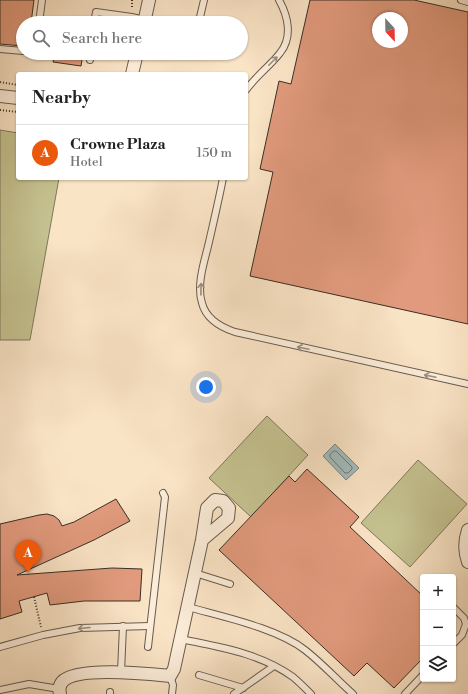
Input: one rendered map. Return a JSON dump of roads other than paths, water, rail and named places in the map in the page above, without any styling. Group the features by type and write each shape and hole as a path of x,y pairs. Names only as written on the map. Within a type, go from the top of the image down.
{"street":[{"path":"146,16 150,0"},
{"path":"132,72 135,60"},
{"path":"0,96 16,98"},
{"path":"468,530 464,540 465,554 468,562"},
{"path":"59,691 62,682 68,678 78,675 121,672 170,676 174,669 202,540"}],"lane":[{"path":"40,16 42,0"},
{"path":"200,16 204,0"},
{"path":"461,0 468,2"},
{"path":"248,87 251,82 282,52 288,33 288,22 282,2"},
{"path":"95,16 96,12 125,16"},
{"path":"0,49 16,50"},
{"path":"223,180 200,290 204,309 214,322 235,332 468,384"},
{"path":"148,647 165,497 163,493"},
{"path":"195,573 230,584"},
{"path":"188,607 259,628 285,638 305,650 353,694"},
{"path":"456,610 464,618 466,624 462,635 456,641"},
{"path":"121,672 123,626"},
{"path":"0,647 43,635 80,628 150,626"},
{"path":"181,639 238,652 265,661 292,677 311,694"},
{"path":"234,694 274,666"},
{"path":"199,675 244,688"},
{"path":"170,676 173,684 172,694"},
{"path":"405,694 420,678"},
{"path":"0,692 29,684 59,691"}],"water":[{"path":"335,444 359,468 346,480 323,456"}],"place":[{"name":"Crowne Plaza","path":"28,573"}]}
